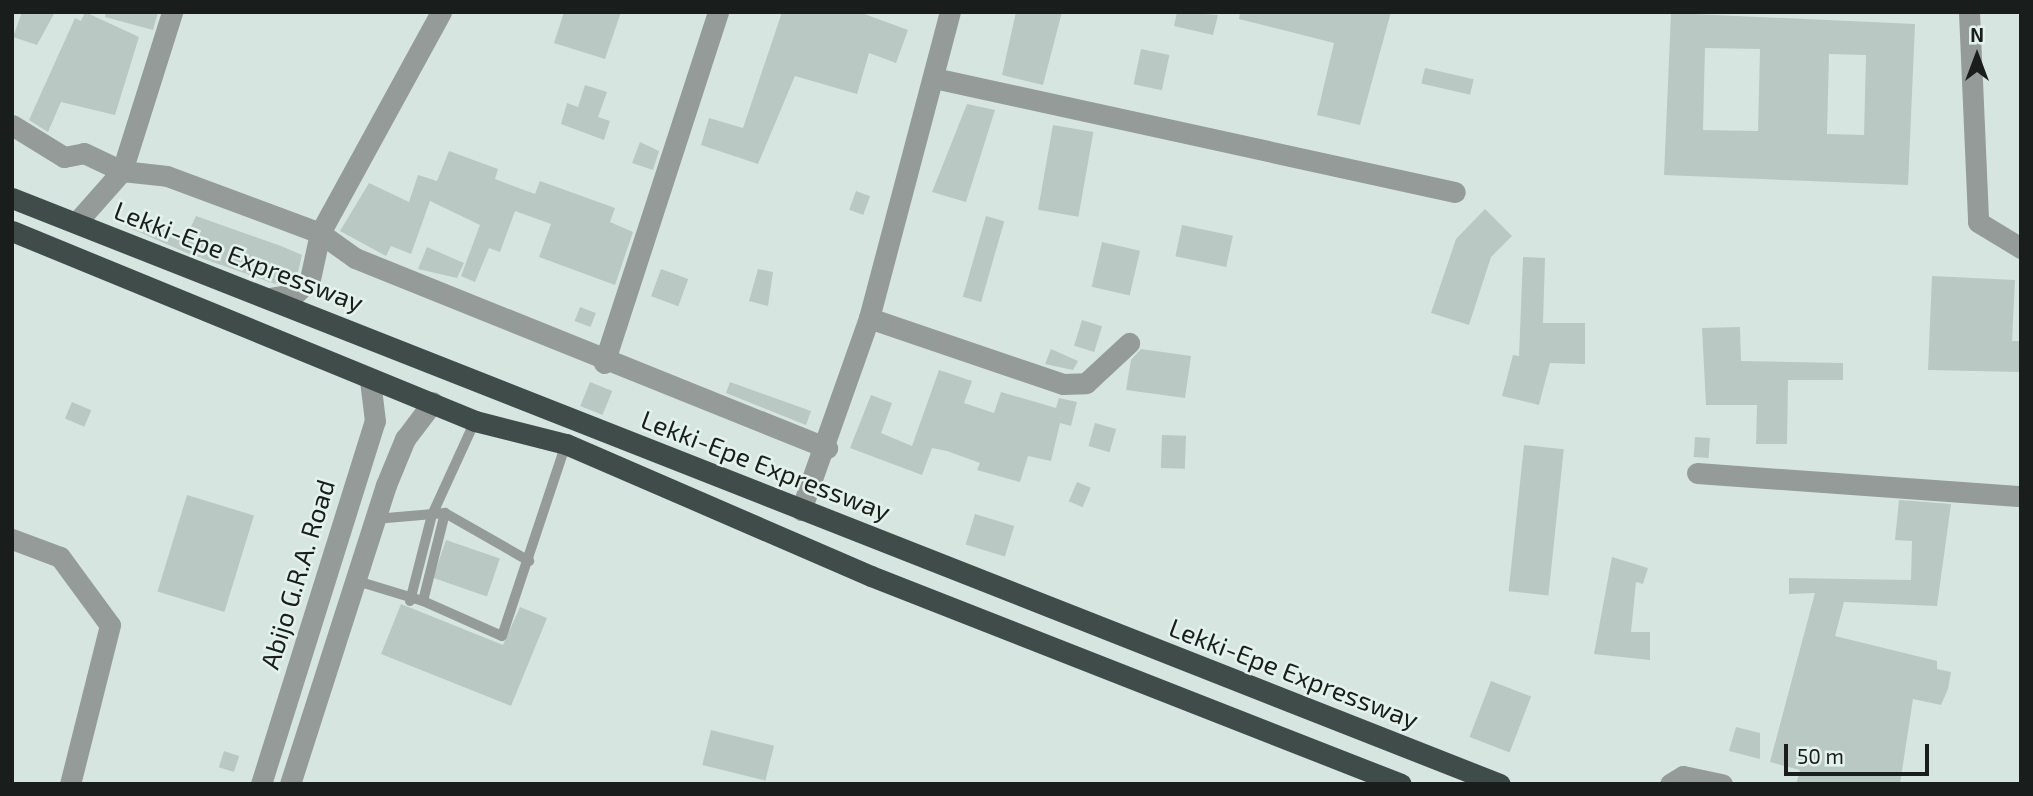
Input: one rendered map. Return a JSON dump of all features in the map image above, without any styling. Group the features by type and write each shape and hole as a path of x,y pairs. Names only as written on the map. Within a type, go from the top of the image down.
{"highway":[{"name":"Lekki-Epe Expressway","path":"12,198 1500,784"},
{"name":"Lekki-Epe Expressway","path":"12,231 370,380 433,401 475,421 566,444 870,576 1257,725 1401,784"},
{"path":"1257,725 1269,694"}],"street":[{"path":"76,223 122,171 172,12"},
{"path":"269,298 295,294 310,279 320,233 441,12"},
{"path":"604,363 718,12"},
{"path":"801,510 827,448 869,318 950,12"},
{"path":"1969,12 1978,222 2021,248"},
{"path":"934,78 1455,192"},
{"path":"12,125 64,156 84,153 122,171 167,176 320,233 355,258 510,315 604,363 827,448"},
{"path":"869,318 1063,384 1086,383 1129,343"},
{"name":"Abijo G.R.A. Road","path":"261,784 374,421 370,380"},
{"name":"Abijo G.R.A. Road","path":"290,784 352,579 405,439 433,401"},
{"path":"1697,473 2021,496"},
{"path":"12,539 60,557 110,625 70,784"},
{"path":"1670,784 1683,776 1723,784"}],"lane":[{"path":"410,601 432,514 475,421"},
{"path":"352,579 410,601 423,601 502,636 566,444"},
{"path":"375,519 445,513 529,561"},
{"path":"423,601 445,513"}],"building":[{"path":"22,12 55,12 37,45 13,37"},
{"path":"85,12 139,37 115,115 61,102 48,132 29,120 75,18 81,21"},
{"path":"106,12 158,12 153,30 105,17"},
{"path":"564,12 621,12 605,59 554,43"},
{"path":"782,12 859,12 908,30 896,63 869,53 857,94 795,76 758,164 701,145 709,118 743,128"},
{"path":"1016,12 1062,12 1043,85 1002,75"},
{"path":"1177,12 1218,15 1213,35 1174,26"},
{"path":"1240,12 1391,12 1360,125 1317,115 1334,43 1239,19"},
{"path":"1671,13 1915,24 1908,185 1664,175","holes":["1705,48 1760,49 1758,131 1703,130","1829,54 1866,55 1864,135 1827,134"]},
{"path":"1141,49 1169,55 1162,90 1134,84"},
{"path":"1425,68 1474,79 1470,95 1421,84"},
{"path":"585,85 607,92 598,117 610,121 604,140 561,124 567,103 578,107"},
{"path":"967,104 995,110 966,202 932,192"},
{"path":"1053,125 1093,132 1078,217 1038,210"},
{"path":"640,142 659,151 653,170 632,163"},
{"path":"449,151 498,169 495,179 535,194 540,181 615,208 610,222 633,232 615,285 539,257 551,224 515,211 500,252 489,248 475,282 461,276 480,225 430,201 411,254 391,246 386,256 340,231 369,183 409,202 418,175 437,181"},
{"path":"856,191 870,196 863,215 849,210"},
{"path":"1485,209 1512,236 1491,257 1469,325 1431,313 1456,239"},
{"path":"131,211 186,237 196,216 281,246 302,255 298,272 275,284 187,253 125,226"},
{"path":"986,216 1004,221 981,302 963,297"},
{"path":"1182,225 1233,236 1226,267 1175,256"},
{"path":"1102,242 1140,251 1130,296 1092,287"},
{"path":"427,247 464,263 457,278 418,269"},
{"path":"1523,257 1545,258 1543,323 1585,323 1585,364 1550,363 1539,405 1502,396 1513,355 1519,356"},
{"path":"661,269 688,279 678,306 651,296"},
{"path":"758,269 773,272 768,306 749,301"},
{"path":"1932,276 2015,280 2012,341 2021,341 2021,372 1928,370"},
{"path":"580,307 596,313 590,327 575,321"},
{"path":"1082,320 1102,326 1094,352 1074,346"},
{"path":"1740,327 1741,361 1843,363 1843,380 1788,380 1787,444 1756,444 1757,405 1706,405 1702,328"},
{"path":"1051,349 1078,361 1073,370 1045,364"},
{"path":"1141,349 1191,356 1185,398 1126,390 1131,360"},
{"path":"939,370 972,381 964,403 994,413 1001,392 1056,408 1059,398 1077,402 1071,426 1060,423 1051,461 1028,456 1020,482 977,470 980,463 932,448 922,475 850,448 871,395 892,403 881,433 912,446"},
{"path":"590,382 612,391 603,415 580,406"},
{"path":"730,382 811,411 806,425 726,393"},
{"path":"72,402 91,410 84,427 65,419"},
{"path":"1095,423 1116,429 1110,452 1088,446"},
{"path":"1162,435 1186,436 1185,469 1161,468"},
{"path":"1695,437 1710,438 1709,458 1694,457"},
{"path":"1524,445 1564,449 1548,595 1509,591"},
{"path":"1077,482 1091,488 1083,507 1069,501"},
{"path":"187,495 254,515 224,612 157,592"},
{"path":"1899,500 1951,504 1937,606 1844,602 1835,636 1937,661 1937,669 1951,672 1948,689 1941,705 1913,699 1900,784 1796,784 1800,770 1770,762 1815,593 1789,594 1789,578 1911,580 1912,541 1895,540"},
{"path":"975,514 1014,526 1005,557 966,545"},
{"path":"446,540 500,559 487,596 433,578"},
{"path":"1612,557 1648,568 1643,584 1636,582 1631,632 1650,632 1650,660 1594,654"},
{"path":"401,604 503,645 520,607 547,618 511,706 381,654"},
{"path":"1491,681 1531,696 1510,752 1469,737"},
{"path":"1736,727 1760,733 1760,759 1729,751"},
{"path":"711,730 774,746 765,781 702,765"},
{"path":"224,751 239,756 234,772 219,767"}]}
